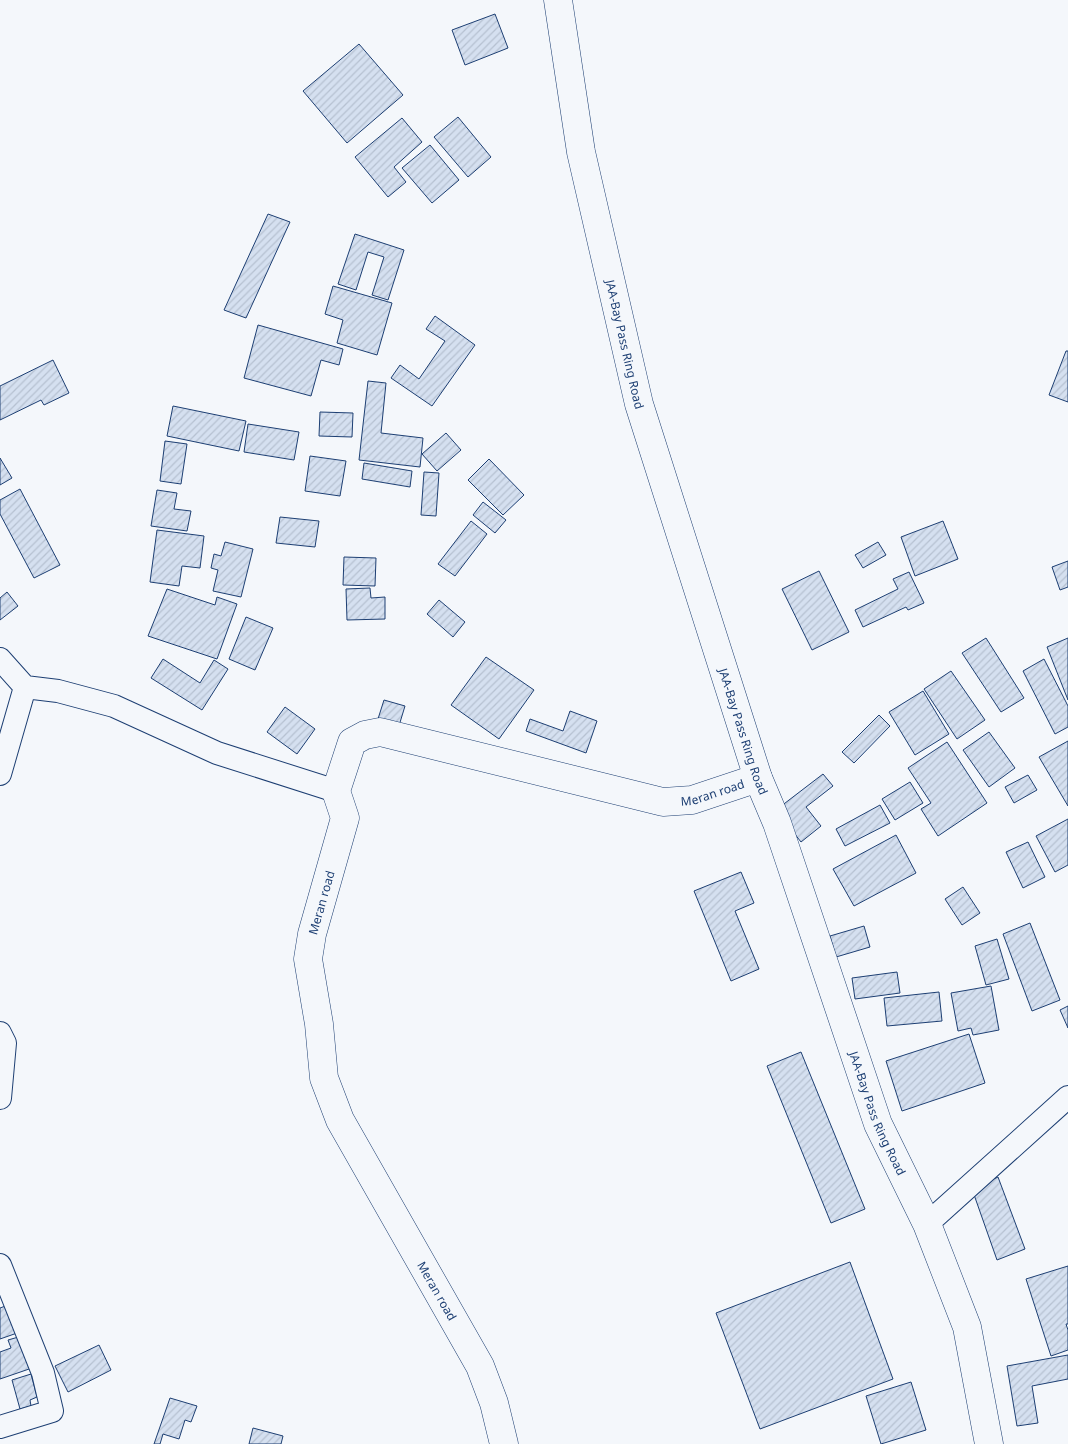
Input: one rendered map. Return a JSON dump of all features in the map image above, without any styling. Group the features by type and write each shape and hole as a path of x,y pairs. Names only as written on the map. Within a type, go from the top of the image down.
{"main road":[{"name":"JAA-Bay Pass Ring Road","path":"558,0 582,152 639,404 758,778 777,823 878,1124 927,1224 967,1327 989,1444"},
{"name":"Meran road","path":"504,1444 494,1403 480,1366 340,1120 324,1078 319,1024 308,959 312,934 345,818 336,791 352,742 364,735 380,732 664,802 692,800 758,778"}],"street":[{"path":"0,659 25,687 58,691 114,706 217,753 336,791"},
{"path":"0,774 25,687"},
{"path":"0,1033 5,1043 0,1098"},
{"path":"927,1224 1068,1097"},
{"path":"0,1265 43,1374 52,1410 0,1428"}],"building":[{"path":"495,14 508,48 465,65 452,30"},
{"path":"359,44 403,95 347,143 303,91"},
{"path":"458,117 491,157 468,177 434,137"},
{"path":"402,118 422,142 394,167 406,182 388,197 355,157"},
{"path":"430,145 459,180 432,203 402,168"},
{"path":"268,214 290,222 246,318 224,310"},
{"path":"355,234 404,250 388,300 372,295 384,257 368,252 356,290 338,284"},
{"path":"333,286 392,303 377,355 337,343 343,320 325,314"},
{"path":"435,316 475,345 432,406 391,378 400,365 419,379 445,341 426,329"},
{"path":"258,325 343,349 339,365 321,360 311,396 244,378"},
{"path":"1066,351 1068,351 1068,402 1049,395"},
{"path":"53,360 69,393 44,405 41,400 0,420 0,386"},
{"path":"368,381 386,383 381,433 423,438 420,467 359,460"},
{"path":"173,406 246,421 239,451 167,436"},
{"path":"320,412 353,413 352,437 319,436"},
{"path":"248,424 299,432 294,460 244,452"},
{"path":"446,433 461,450 437,471 422,454"},
{"path":"165,441 187,444 181,484 160,481"},
{"path":"310,456 346,461 340,496 305,491"},
{"path":"0,458 12,478 0,485"},
{"path":"489,459 524,495 503,515 468,480"},
{"path":"364,463 412,471 410,487 362,479"},
{"path":"424,472 439,473 436,516 421,515"},
{"path":"20,489 60,565 34,578 0,514 0,500"},
{"path":"157,490 177,493 174,509 191,511 187,531 151,526"},
{"path":"483,502 506,520 495,533 473,515"},
{"path":"280,517 319,521 315,547 276,543"},
{"path":"471,521 487,534 455,576 438,564"},
{"path":"943,521 958,559 915,576 901,537"},
{"path":"157,530 204,536 200,568 182,566 179,586 150,582"},
{"path":"225,542 253,549 241,597 213,591 218,570 211,568 214,554 221,556"},
{"path":"878,542 886,555 863,568 855,555"},
{"path":"344,557 376,558 375,586 343,585"},
{"path":"1068,561 1068,587 1060,590 1052,567"},
{"path":"819,571 849,632 812,650 782,589"},
{"path":"909,572 924,603 908,610 906,607 863,627 855,610 898,589 893,579"},
{"path":"370,588 371,598 385,597 385,619 347,620 346,589"},
{"path":"167,589 215,605 217,597 237,604 217,659 148,636"},
{"path":"7,592 18,606 0,620 0,598"},
{"path":"439,600 465,622 453,637 427,614"},
{"path":"246,617 273,628 255,670 229,659"},
{"path":"986,638 1024,698 1001,712 962,653"},
{"path":"1068,638 1068,700 1047,647"},
{"path":"486,657 534,690 499,739 451,705"},
{"path":"163,659 200,683 214,660 228,669 202,710 151,678"},
{"path":"1044,659 1068,706 1068,727 1055,734 1023,671"},
{"path":"951,671 985,720 957,739 924,689"},
{"path":"923,691 949,734 915,755 889,712"},
{"path":"384,700 405,706 398,729 377,722"},
{"path":"285,707 315,729 297,754 267,732"},
{"path":"570,711 597,721 586,753 526,731 530,719 563,731"},
{"path":"879,715 890,726 854,763 842,752"},
{"path":"989,732 1015,768 989,787 963,750"},
{"path":"1068,741 1068,806 1039,757"},
{"path":"947,742 987,803 938,836 921,809 931,803 908,768"},
{"path":"823,774 833,786 806,807 821,826 801,842 776,810"},
{"path":"1028,775 1037,790 1014,803 1005,787"},
{"path":"910,782 923,803 895,820 882,799"},
{"path":"880,805 890,823 845,846 836,829"},
{"path":"1068,819 1068,865 1055,872 1036,836"},
{"path":"896,835 916,873 854,906 833,869"},
{"path":"1028,842 1045,877 1023,888 1006,852"},
{"path":"741,872 754,903 735,911 759,969 731,981 694,891"},
{"path":"963,887 980,913 962,925 945,899"},
{"path":"1030,923 1060,1000 1032,1011 1003,934"},
{"path":"864,926 870,947 836,957 830,936"},
{"path":"997,939 1009,979 986,985 975,946"},
{"path":"897,972 900,993 855,999 852,978"},
{"path":"991,986 999,1030 973,1035 971,1028 958,1031 951,993"},
{"path":"939,992 942,1021 887,1026 884,998"},
{"path":"1068,1006 1068,1028 1060,1010"},
{"path":"969,1034 985,1083 902,1111 886,1061"},
{"path":"801,1052 865,1209 831,1223 767,1066"},
{"path":"998,1177 1025,1249 997,1260 972,1189"},
{"path":"850,1262 893,1379 760,1429 716,1313"},
{"path":"1068,1266 1068,1324 1066,1324 1068,1330 1068,1350 1051,1356 1026,1279"},
{"path":"11,1304 20,1332 0,1339 0,1308"},
{"path":"22,1336 32,1368 0,1379 0,1352 11,1348 8,1340"},
{"path":"99,1345 111,1370 68,1392 55,1366"},
{"path":"1068,1355 1068,1379 1032,1386 1038,1423 1017,1426 1007,1366"},
{"path":"31,1374 37,1397 30,1400 31,1406 20,1409 12,1380"},
{"path":"911,1382 926,1430 881,1444 866,1396"},
{"path":"170,1398 197,1406 191,1422 185,1420 179,1439 163,1434 160,1444 154,1444"},
{"path":"253,1428 283,1436 281,1444 249,1444"}]}
